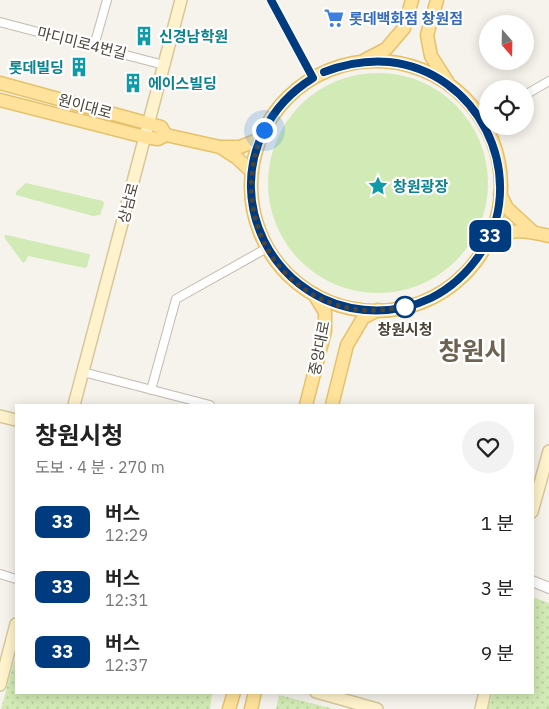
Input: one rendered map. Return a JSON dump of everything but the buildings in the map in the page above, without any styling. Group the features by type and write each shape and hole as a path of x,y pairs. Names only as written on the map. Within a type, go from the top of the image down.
{"main road":[{"name":"상남로","path":"74,404 181,0"},
{"path":"412,0 404,28 386,49 360,62 336,68 313,78 281,104 269,121 260,139 251,172 253,211 258,230 267,248 287,274 314,294 345,307 378,310 406,307 432,297 455,282 490,244 510,231 532,232 549,236"},
{"path":"437,0 427,35 431,56 450,86"},
{"path":"360,62 389,62 408,65 434,75 450,86 479,112"},
{"name":"원이대로","path":"0,83 161,127 166,135"},
{"name":"원이대로","path":"0,100 158,139 166,135 220,147 240,147 260,139"},
{"path":"475,261 487,243 493,229 500,194 500,174 497,155 490,135"},
{"name":"원이대로","path":"220,147 237,158 251,172"},
{"path":"500,194 507,208 532,232"},
{"name":"중앙대로","path":"306,404 325,331 326,312 314,294"},
{"name":"중앙대로","path":"332,404 347,345 363,318 378,310"},
{"path":"317,368 329,369 338,378"},
{"path":"0,416 15,420"},
{"path":"535,493 549,451"},
{"path":"1,678 15,628"},
{"path":"229,709 233,694"},
{"path":"251,709 255,694"},
{"path":"323,694 377,709"},
{"path":"481,709 485,694"}],"street":[{"path":"94,46 107,0"},
{"path":"271,0 313,78"},
{"name":"마디미로4번길","path":"0,22 164,64"},
{"path":"534,90 549,81"},
{"path":"151,390 176,299 267,248"},
{"path":"83,372 151,390 185,402 202,404"},
{"path":"0,574 15,578"},
{"path":"534,582 549,588"}],"green space":[{"name":"창원광장","path":"367,73 389,73 420,81 439,91 456,105 470,122 480,141 488,172 488,194 480,225 470,244 456,261 439,275 420,285 389,293 367,293 336,285 326,280 308,268 293,253 276,225 268,194 268,172 276,141 281,131 293,113 308,98 336,81"},
{"path":"26,183 103,201 104,204 100,215 93,216 16,195 16,192"},
{"path":"7,235 89,254 87,267 28,256 23,263 4,237"},
{"path":"534,598 549,603 549,709 488,709 493,694 534,694"},
{"path":"15,659 15,694 212,694 210,709 1,709"},
{"path":"279,695 334,709 276,709"}],"bus line":[{"name":"33","path":"271,0 313,78 281,104 264,130 254,155 251,172 251,201 262,239 274,259 287,274 308,291 329,302 361,310 378,310 406,307 426,300 450,286 466,272 479,256 493,229 501,184 498,160 491,137 479,115 464,97 426,71 398,63 370,61 348,64 324,72"}],"place":[{"name":"롯데백화점 창원점","path":"334,18"},
{"name":"신경남학원","path":"144,36"},
{"name":"롯데빌딩","path":"79,67"},
{"name":"에이스빌딩","path":"133,83"},
{"name":"창원광장","path":"378,186"},
{"name":"창원시청","path":"405,307"}],"district":[{"name":"창원시","path":"473,350"}],"route":[{"path":"264,130 254,155 251,172 251,201 255,220 270,254 287,274 303,287 337,304 361,310 385,310 405,307"}]}
